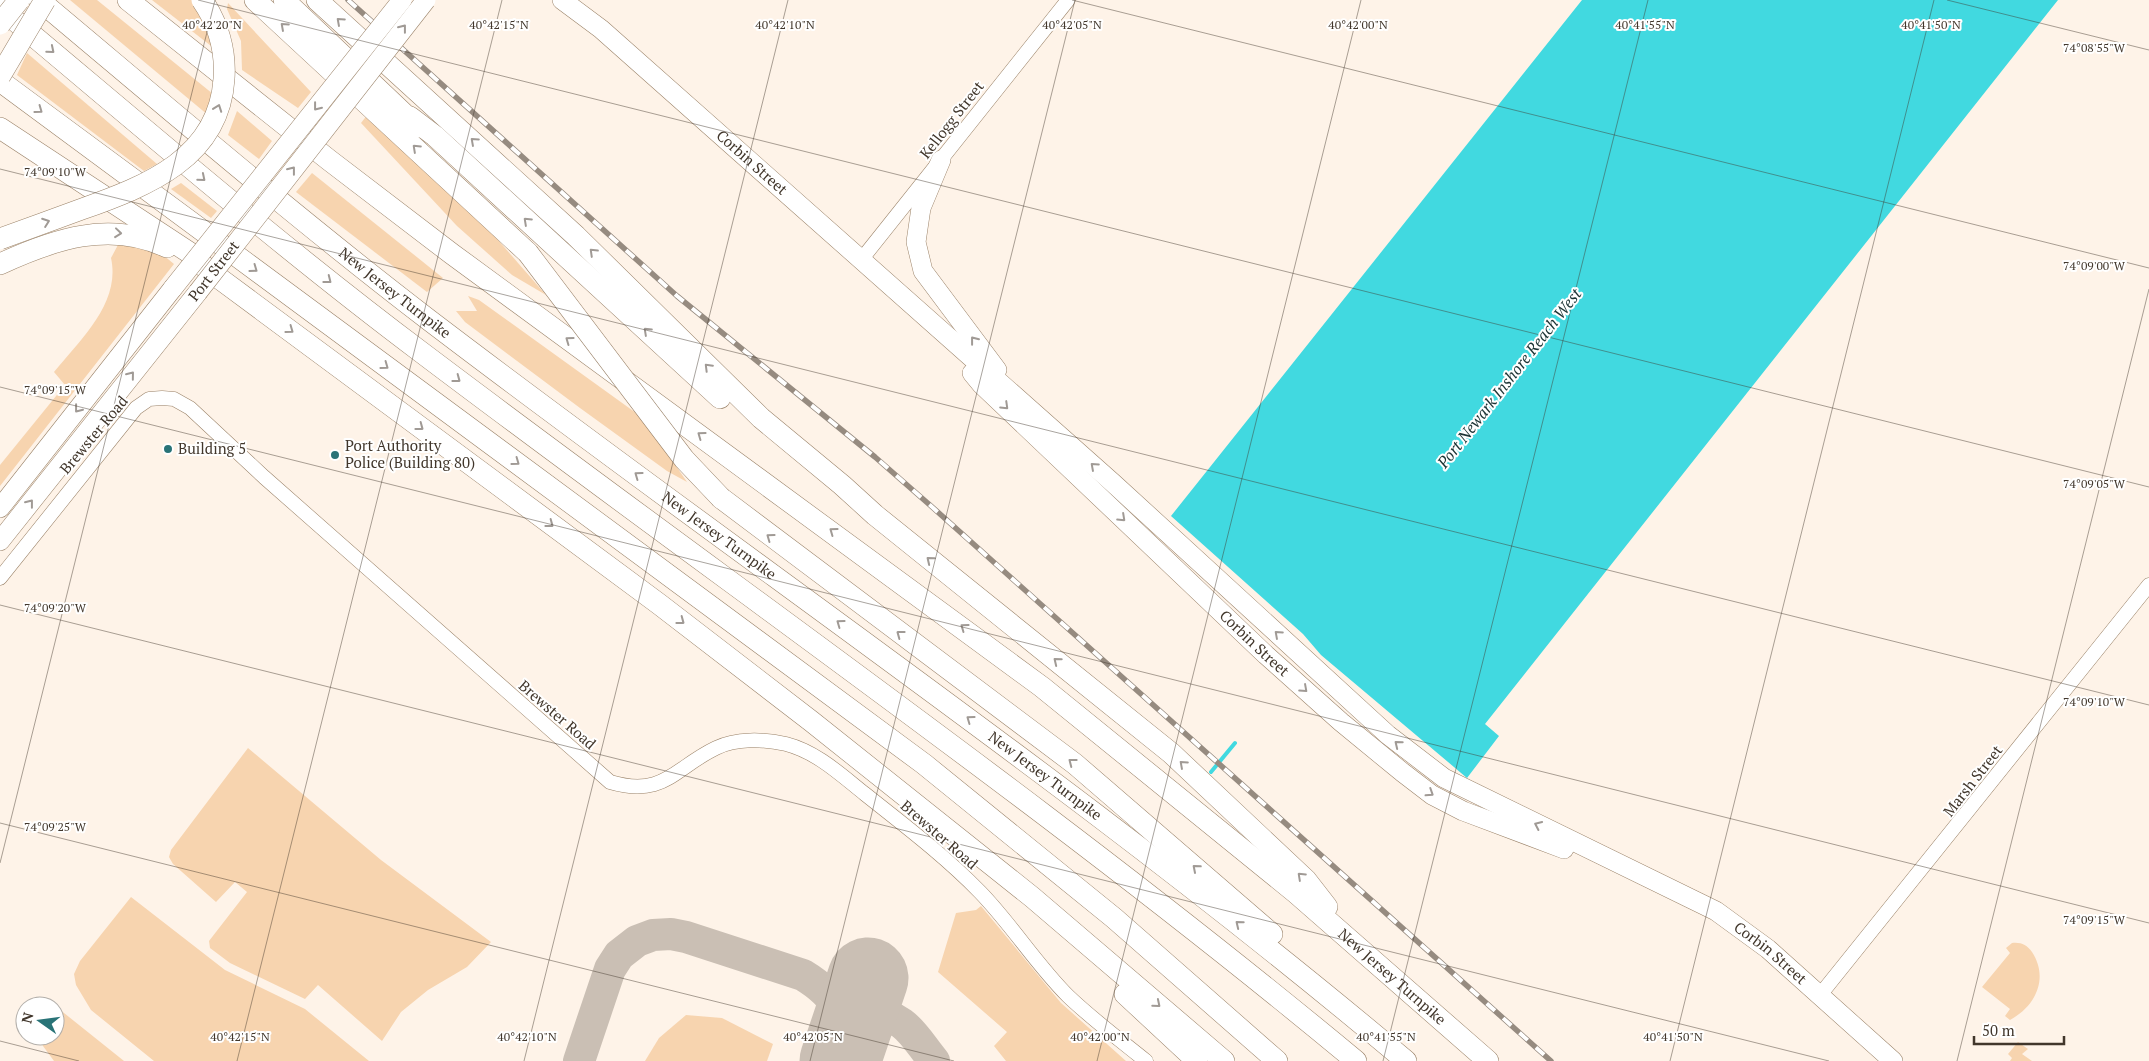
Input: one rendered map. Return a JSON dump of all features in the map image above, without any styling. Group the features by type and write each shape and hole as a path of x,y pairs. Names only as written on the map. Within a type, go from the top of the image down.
{"highway":[{"path":"0,24 19,0"},
{"name":"New Jersey Turnpike","path":"39,0 289,210 420,312 1105,819 1406,1061"},
{"path":"0,76 45,0"},
{"name":"New Jersey Turnpike","path":"128,0 329,160 452,254 1011,662 1198,811 1353,941 1488,1061"},
{"path":"0,239 140,186 175,166 198,144 217,112 224,75 220,38 212,16 202,0"},
{"path":"255,0 528,253"},
{"path":"284,0 410,117 506,220 528,253 684,458 722,498 1112,794 1286,946 1331,999"},
{"path":"317,0 569,230 761,418 875,515 1179,760 1306,880 1353,941"},
{"name":"New Jersey Turnpike","path":"0,8 226,198 345,294 474,392 1023,797 1151,895 1356,1061"},
{"path":"0,81 924,764 1114,918 1277,1061"},
{"path":"410,117 435,136 728,405 830,486 875,515"},
{"path":"0,128 190,253 208,270 703,638 902,793 985,862 1032,897 1224,1061"},
{"path":"0,264 63,240 92,233 113,232 134,236 162,245 208,270"},
{"path":"985,862 1026,903 1197,1061"}],"main road":[{"name":"Port Street","path":"0,508 402,0"},
{"name":"Port Street","path":"0,541 198,292 426,0"},
{"name":"Corbin Street","path":"562,0 601,30 1120,489 1380,728 1419,760 1444,778 1716,911 1762,944 1893,1061"},
{"path":"940,160 921,208 916,242 923,271 948,307 1026,406"},
{"name":"Corbin Street","path":"938,330 981,384 1266,655 1340,722 1402,772 1432,795 1463,811 1576,854 1630,868"}],"street":[{"name":"Kellogg Street","path":"861,260 1068,0"},
{"name":"Brewster Road","path":"0,578 142,402 156,398 168,398 179,402 202,418 264,477 610,782 636,786 667,781 702,756 732,743 774,742 799,748 812,754 889,813 979,890 1069,996 1146,1061"},
{"name":"Marsh Street","path":"1820,995 2149,585"}],"shaded area":[{"path":"70,0 97,0 213,94 208,115"},
{"path":"152,0 192,0 202,14 215,49"},
{"path":"228,3 311,92 298,108 242,70 241,41 227,9"},
{"path":"27,53 157,164 144,171 17,75"},
{"path":"237,111 272,141 259,159 228,135"},
{"path":"368,114 471,209 546,295 512,275 457,226 361,123"},
{"path":"312,173 443,278 427,292 296,192"},
{"path":"181,183 217,211 211,218 171,189"},
{"path":"119,243 157,250 174,264 0,486 0,465 65,385 54,372 86,334 104,305 110,290 112,275 111,258"},
{"path":"468,296 479,300 643,418 687,482 667,471 465,322 456,311 477,311"},
{"path":"248,748 381,860 491,942 467,967 428,990 401,1012 382,1041 318,985 305,999 230,963 210,948 209,941 247,892 235,882 216,902 173,864 169,857 171,850"},
{"path":"131,897 225,970 305,1009 369,1061 154,1061 91,1010 76,985 74,974 80,961"},
{"path":"981,906 1061,1003 1126,1061 1006,1061 994,1046 1007,1032 938,972 956,913 976,910"},
{"path":"2012,943 2024,945 2032,952 2037,962 2039,981 2033,999 2027,1007 2010,1020 2005,1016 2010,1009 1982,987 2010,953 2006,948"},
{"path":"65,1014 124,1061 54,1061 43,1046 65,1046"},
{"path":"686,1015 722,1018 773,1044 767,1061 645,1061 659,1038"},
{"path":"2018,1042 2028,1049 2022,1054 2032,1061 2010,1061 2012,1058 2008,1054"}],"water":[{"name":"Port Newark Inshore Reach West","path":"1582,0 2058,0 1485,724 1499,736 1467,778 1321,655 1303,634 1171,516"}],"waterway":[{"path":"1211,772 1235,743"}],"taxiway":[{"path":"579,1061 610,969 619,955 637,941 653,935 671,934 686,937 803,975 816,984 826,992 838,1010 842,1033 838,1061"},
{"path":"851,1027 868,1013 891,1018 907,1028 934,1061"}],"runway":[{"path":"840,1061 868,978"}],"railway":[{"path":"348,0 677,296 875,457 931,506 1551,1061"}],"place":[{"name":"Building 5","path":"168,449"},
{"name":"Port Authority Police (Building 80)","path":"335,455"}]}
